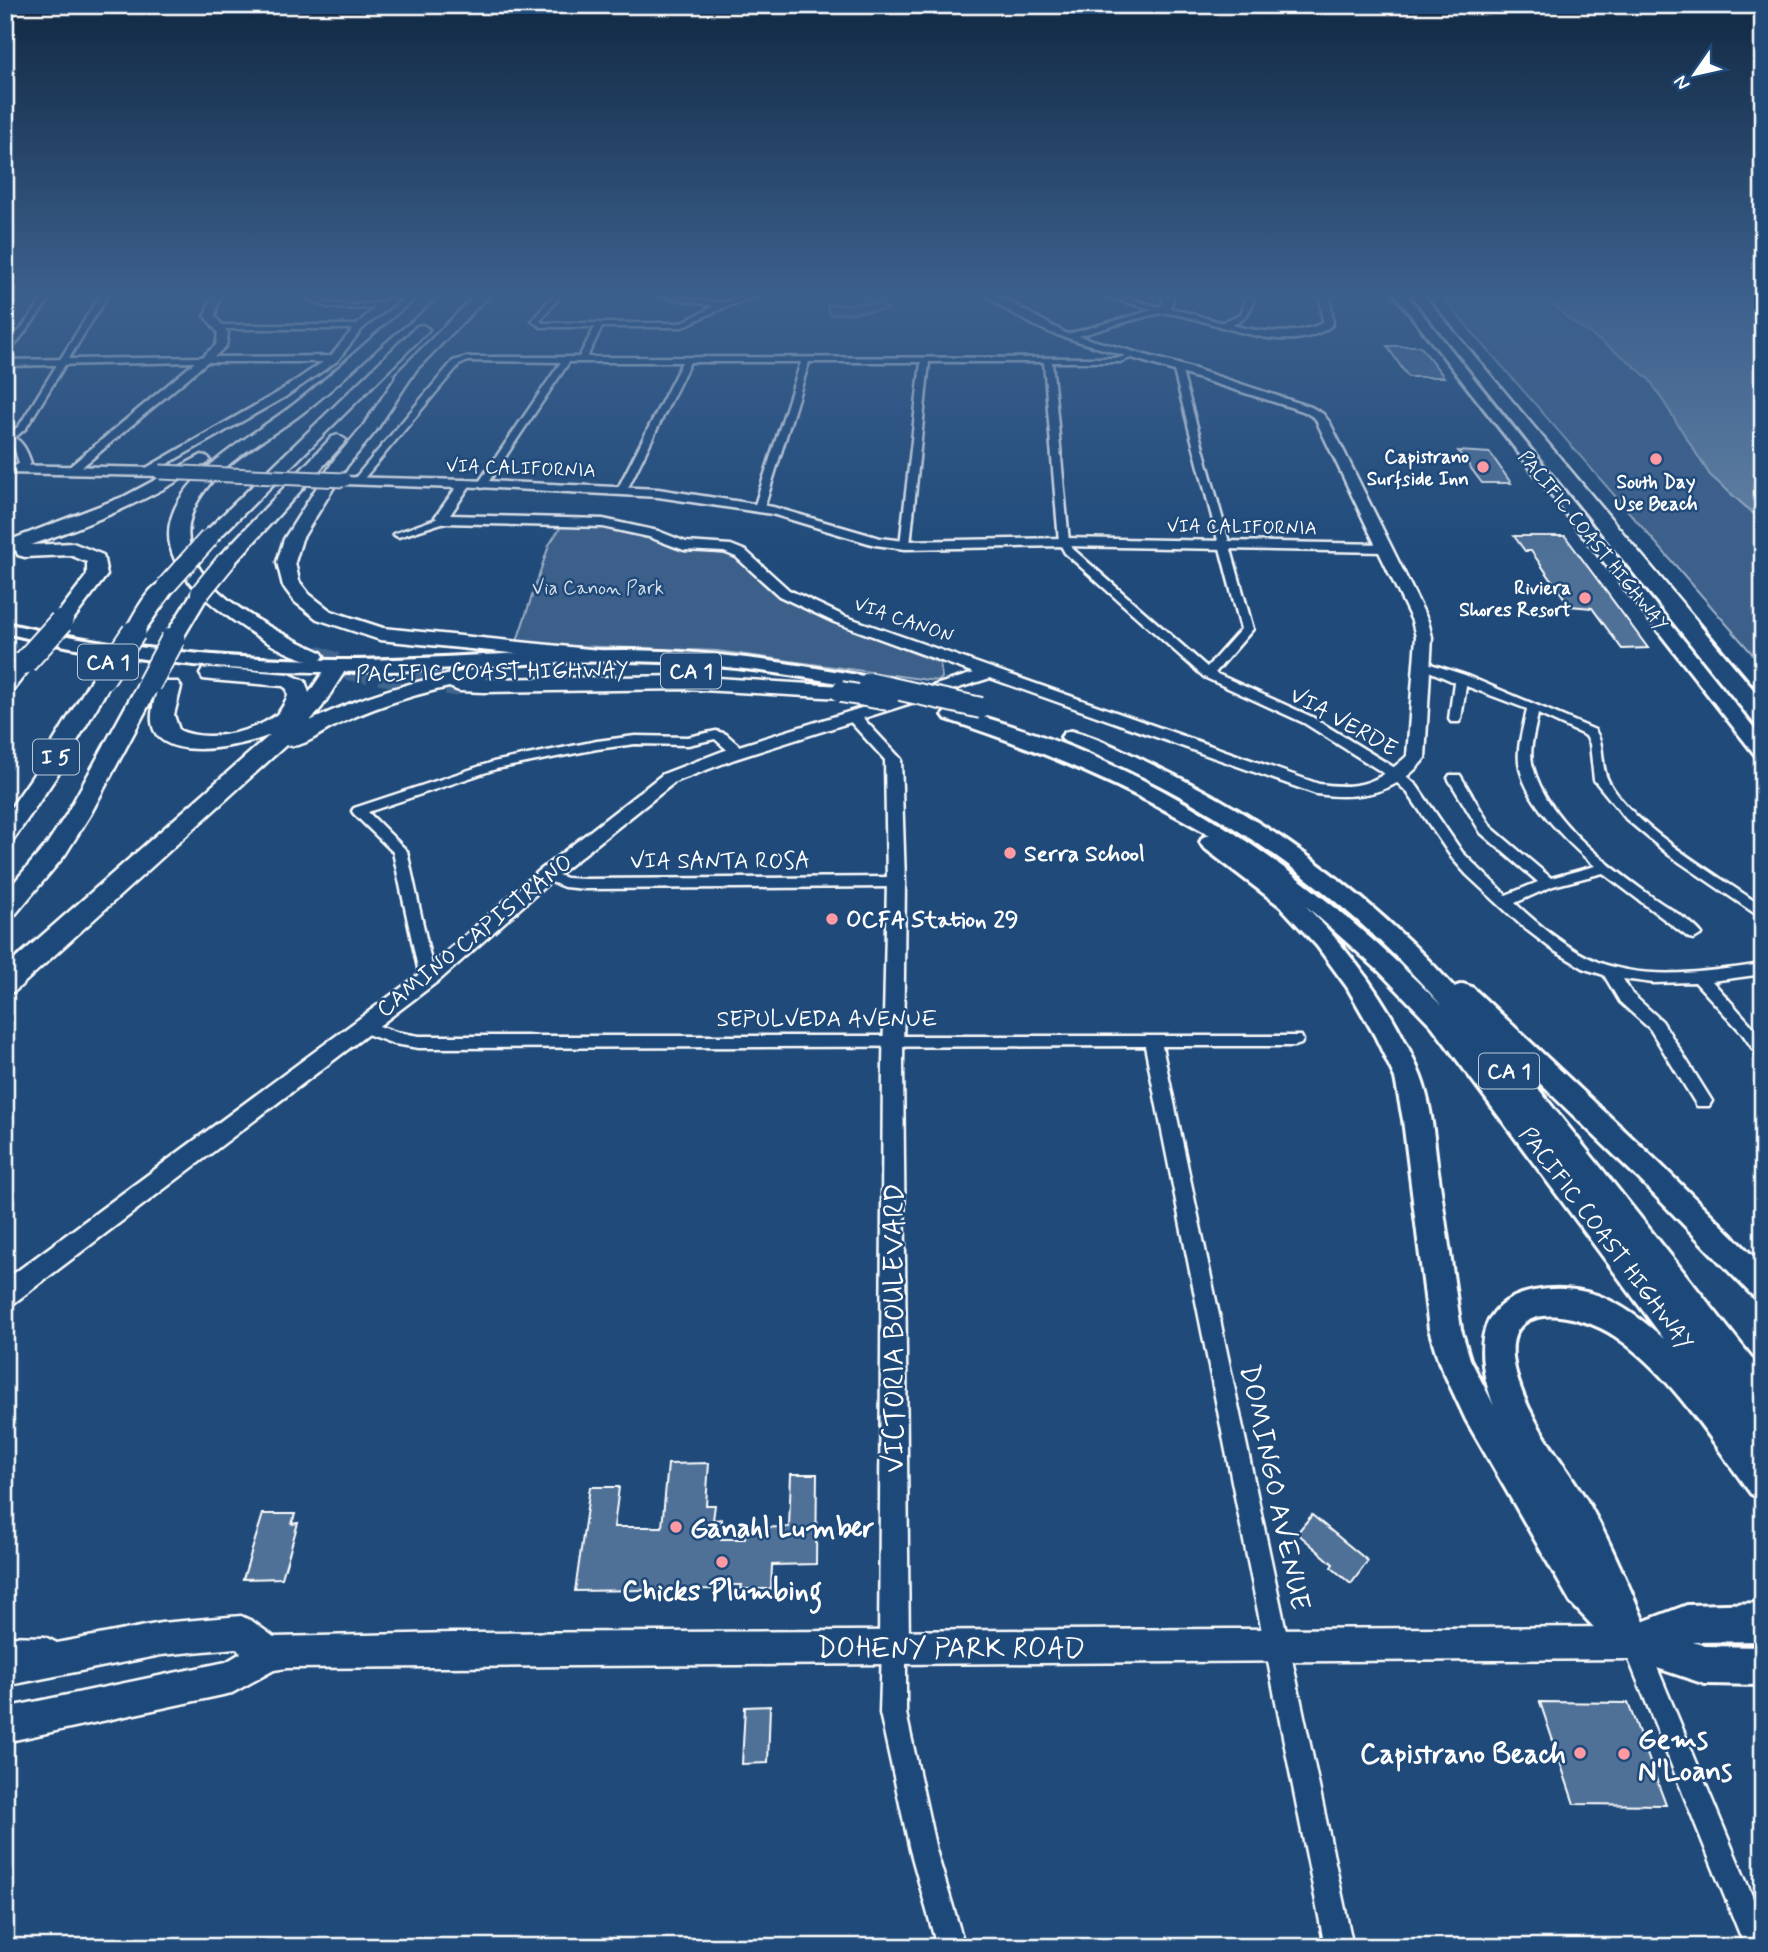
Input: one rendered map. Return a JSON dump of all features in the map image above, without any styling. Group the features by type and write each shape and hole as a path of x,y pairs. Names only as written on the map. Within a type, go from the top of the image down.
{"highway":[{"path":"5,548 89,519 147,493 190,469 314,386"},
{"path":"314,656 262,630 201,584 188,567 178,541 178,530 189,501 215,470 324,386"},
{"name":"I 5","path":"5,834 150,606 209,538 363,386"},
{"path":"211,674 289,680 297,686 299,696 284,719 257,733 227,741 192,742 173,735 165,728 160,685 189,620 226,561 392,386"},
{"path":"398,386 369,429 340,464 293,539 286,562 290,582 302,598 324,615 380,635 598,656"},
{"path":"5,556 59,548 83,552 96,559 97,575 62,621 5,685"},
{"path":"254,763 322,723 383,697 441,681 540,667"},
{"path":"5,984 254,763 311,707 335,670"},
{"path":"459,685 531,687 663,682 740,684 841,692"},
{"name":"I 5","path":"5,910 56,849 160,685"}],"main road":[{"path":"1236,386 1307,409 1319,416 1326,425 1420,621 1424,637 1416,758 1398,776"},
{"name":"PACIFIC COAST HIGHWAY","path":"1473,386 1763,752"},
{"name":"VIA CALIFORNIA","path":"5,469 154,471 466,484"},
{"path":"444,519 442,517 466,484"},
{"name":"VIA CANON","path":"444,519 603,523 653,534 684,546 726,548 741,554 784,593 806,605 1316,789 1342,793 1366,792 1398,776"},
{"name":"PACIFIC COAST HIGHWAY","path":"5,628 83,644 177,658 335,670 598,656 750,665 829,675 981,708 1074,738 1155,772 1203,796 1329,884 1400,945 1491,1047 1763,1398"},
{"name":"PACIFIC COAST HIGHWAY","path":"5,642 102,661 211,674 490,667 687,670 737,674 953,715 1052,746 1133,782 1255,853 1318,900 1406,981 1441,1020 1763,1444"},
{"path":"932,652 953,666 957,676 953,685 1035,687"},
{"name":"CAMINO CAPISTRANO","path":"5,1295 435,973 546,875 669,778 738,752 993,672"},
{"path":"1133,782 1287,901 1325,940 1373,1005 1408,1078 1417,1119 1445,1329 1455,1363 1478,1409 1584,1590 1634,1643"},
{"path":"1203,796 1335,878 1389,922 1647,1169 1763,1286"},
{"path":"1634,1643 1583,1530 1510,1404 1499,1366 1497,1343 1502,1325 1513,1311 1532,1303 1552,1300 1576,1301 1605,1311 1647,1341 1763,1482"},
{"name":"DOHENY PARK ROAD","path":"1634,1643 1686,1624 1763,1622"},
{"path":"9,1663 75,1655 161,1639 241,1632 269,1654"},
{"name":"DOHENY PARK ROAD","path":"8,1724 232,1677 269,1654 453,1648 1634,1643 1705,1665 1763,1666"}],"street":[{"path":"21,468 25,463 21,448 7,438 22,428 48,386"},
{"path":"72,470 175,386"},
{"path":"154,471 294,386"},
{"path":"358,480 438,386"},
{"path":"482,485 549,386"},
{"path":"622,490 674,386"},
{"path":"759,508 797,386"},
{"path":"905,545 922,386"},
{"path":"1050,386 1065,544"},
{"path":"1182,386 1247,629 1208,674"},
{"name":"VIA CALIFORNIA","path":"466,484 622,490 759,508 879,542 905,545 1065,544 1087,547 1099,543 1384,548"},
{"name":"VIA CANON","path":"398,534 444,519"},
{"name":"VIA VERDE","path":"1065,544 1208,674 1308,720 1398,776 1412,789 1457,855 1506,901 1576,957 1610,972 1670,977 1763,969"},
{"path":"1421,665 1461,678 1591,733 1596,738 1600,778 1632,818 1763,914"},
{"path":"1455,719 1461,678"},
{"path":"1533,707 1525,764 1545,807 1604,868 1694,934"},
{"name":"VICTORIA BOULEVARD","path":"854,717 893,759 896,882 893,1713 923,1850 951,1947"},
{"path":"435,973 425,969 400,851 358,814 362,810 493,766 635,740 688,741 716,735 738,752"},
{"path":"1455,778 1486,830 1548,883"},
{"path":"1506,901 1548,883 1604,868"},
{"name":"VIA SANTA ROSA","path":"546,875 564,883 585,884 896,882"},
{"path":"1610,972 1626,998 1656,1025 1703,1101"},
{"path":"1698,975 1748,1028 1763,1051"},
{"name":"SEPULVEDA AVENUE","path":"362,1026 394,1038 419,1042 1295,1040"},
{"name":"DOMINGO AVENUE","path":"1152,1041 1339,1947"},
{"path":"1634,1643 1759,1947"}],"green space":[{"name":"South Day Use Beach","path":"1519,386 1654,386 1710,475 1763,522 1763,666"},
{"name":"Via Canon Park","path":"564,522 603,524 651,538 676,549 733,555 792,602 819,616 940,663 942,678 939,681 928,680 717,651 516,644 549,545"}],"shaded area":[{"path":"1654,386 1763,386 1763,522 1710,475"}],"building":[{"name":"Capistrano Surfside Inn","path":"1458,451 1490,453 1511,483 1482,483"},
{"name":"Riviera Shores Resort","path":"1514,536 1565,536 1648,648 1622,649 1592,608 1570,606 1531,551 1525,551"},
{"path":"709,1463 706,1505 715,1505 713,1520 722,1519 721,1539 745,1539 745,1528 789,1527 791,1474 817,1474 816,1564 772,1565 771,1589 741,1589 742,1585 718,1585 718,1589 575,1591 590,1487 619,1487 614,1527 662,1527 668,1464"},
{"path":"263,1514 295,1514 292,1524 298,1523 282,1578 243,1579"},
{"path":"1312,1515 1368,1561 1351,1584 1331,1567 1333,1564 1297,1533"},
{"path":"1540,1702 1628,1703 1666,1805 1574,1804"},
{"path":"770,1706 768,1763 742,1764 745,1707"}],"tunnel":[{"path":"314,656 350,669 459,685"}],"railway":[{"path":"1501,386 1701,624"},
{"path":"1699,622 1763,698"}],"place":[{"name":"South Day Use Beach","path":"1656,459"},
{"name":"Capistrano Surfside Inn","path":"1483,467"},
{"name":"Riviera Shores Resort","path":"1585,598"},
{"name":"Serra School","path":"1010,853"},
{"name":"OCFA Station 29","path":"832,919"},
{"name":"Ganahl Lumber","path":"676,1527"},
{"name":"Chicks Plumbing","path":"722,1562"},
{"name":"Capistrano Beach","path":"1580,1753"},
{"name":"Gems N'Loans","path":"1624,1754"}]}
